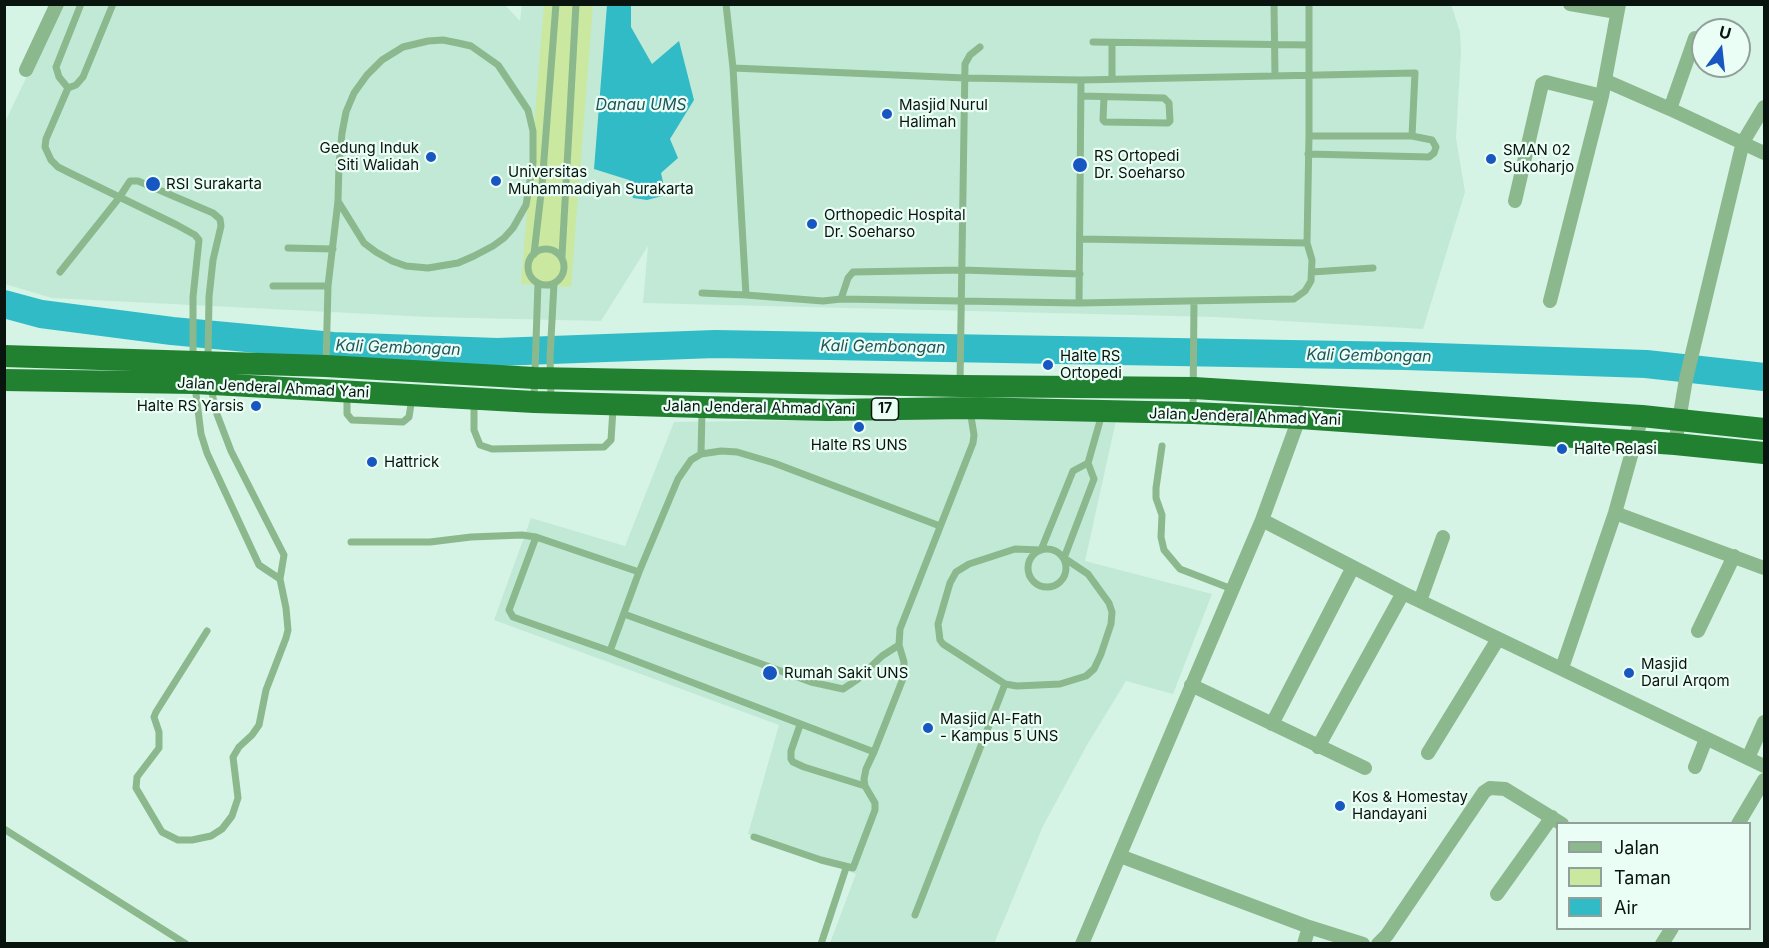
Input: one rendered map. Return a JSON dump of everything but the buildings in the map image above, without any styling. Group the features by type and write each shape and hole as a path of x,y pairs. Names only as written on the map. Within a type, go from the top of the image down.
{"highway":[{"name":"Jalan Jenderal Ahmad Yani","path":"4,356 201,372 346,391 474,399 828,410 969,408 1193,413 1636,441 1764,453"},
{"name":"Jalan Jenderal Ahmad Yani","path":"4,380 201,372 326,360 827,384 959,377 1305,393 1642,416 1764,429"},
{"path":"827,384 828,410"}],"street":[{"path":"26,70 57,4"},
{"path":"1550,301 1606,81 1618,8 1570,4"},
{"path":"1670,109 1691,49"},
{"path":"1606,81 1764,153"},
{"path":"1515,201 1542,84 1546,82 1602,96"},
{"path":"1675,444 1687,375 1743,142 1764,107"},
{"path":"1082,944 1262,520 1300,418 1305,393"},
{"path":"1562,668 1616,513 1642,416"},
{"path":"1616,513 1764,568"},
{"path":"1262,520 1403,593 1764,766"},
{"path":"1420,601 1443,537"},
{"path":"1698,631 1734,556"},
{"path":"1272,724 1353,567"},
{"path":"1318,747 1403,593"},
{"path":"1428,753 1498,639"},
{"path":"1191,685 1365,768"},
{"path":"1748,758 1764,722"},
{"path":"1695,767 1707,739"},
{"path":"1739,822 1764,780"},
{"path":"1378,944 1387,935 1484,792 1490,788 1505,789 1557,820 1497,894"},
{"path":"1120,856 1309,927 1362,944"},
{"path":"1304,944 1309,927"},
{"path":"1662,944 1671,930"}],"lane":[{"path":"68,88 59,77 56,67 81,4"},
{"path":"113,4 83,77 76,85 68,88 46,139 45,147 58,167 177,225 195,235 199,240 193,297 192,336 201,372 231,451 284,555 280,579 288,620 286,638 266,690 259,725 233,757 237,805 230,820 217,833 192,840 178,840 166,836 153,819 136,788 137,777 159,748 159,732 154,717 156,712 207,631"},
{"path":"554,284 538,283 531,276 528,267 534,254 542,185 556,4"},
{"path":"561,256 576,4"},
{"path":"726,4 734,68 746,295"},
{"path":"1274,4 1275,75"},
{"path":"702,293 823,301 841,299 1079,303 1294,299 1305,291 1311,281 1312,272 1312,260 1307,243 1308,4"},
{"path":"326,360 328,286 339,201 342,133 346,112 354,93 367,75 382,60 403,47 443,40 471,46 498,65 528,110 533,131 531,184 521,216 504,238 458,263 428,268 406,266 376,252 364,243 339,201"},
{"path":"1093,42 1309,45"},
{"path":"1112,43 1112,78"},
{"path":"754,837 850,868 855,866 875,810 875,803 865,786 864,776 904,676 904,662 899,645 900,629 973,443 974,435 969,408 959,377 965,78 967,59 980,47"},
{"path":"734,68 965,78 1081,80 1415,73 1412,136"},
{"path":"1079,303 1081,80"},
{"path":"1081,96 1164,98 1169,102 1170,121 1168,123 1105,122 1103,120 1104,97"},
{"path":"1308,154 1429,158 1436,150 1434,143 1428,139 1412,136 1309,136"},
{"path":"60,272 130,181 138,180 213,213 220,219 221,226 208,297 208,337 201,372 201,434 207,453 258,565 280,579"},
{"path":"531,184 542,185"},
{"path":"1081,239 1307,243"},
{"path":"288,248 333,249"},
{"path":"534,254 537,250 548,248 558,252 564,261 562,277 554,284 542,402"},
{"path":"1312,272 1373,268"},
{"path":"841,299 848,278 853,272 962,270 1080,274"},
{"path":"538,283 534,355 544,371 542,402"},
{"path":"273,286 328,286"},
{"path":"1193,413 1194,302"},
{"path":"474,399 474,430 480,445 492,449 604,447 611,440 614,405"},
{"path":"702,407 702,454"},
{"path":"1088,463 1073,471 1041,550 1034,554 1029,562 1028,570 1031,578 1037,584 1045,587 1053,586 1060,582 1065,574 1064,558 1094,479 1088,463 1102,412"},
{"path":"1162,446 1156,498 1162,515 1161,537 1164,550 1180,569 1232,589"},
{"path":"610,651 639,572 678,479 691,460 702,454 721,451 737,452 774,463 940,526"},
{"path":"351,542 430,542 510,534 536,537 639,572"},
{"path":"536,537 509,610 510,615 516,619 610,651 874,752"},
{"path":"1015,549 1041,550 1050,549 1058,552 1088,574 1109,603 1112,612 1111,624 1094,669 1086,676 1060,684 1017,686 1005,684 940,640 938,624 945,597 956,572 969,564 1015,549"},
{"path":"624,614 811,682 843,689 858,679 882,656 899,645"},
{"path":"915,915 1005,684"},
{"path":"800,725 791,751 793,762 865,786"},
{"path":"4,830 186,944"},
{"path":"820,944 846,868"}],"shaded area":[{"path":"504,4 520,21 522,4 1451,4 1460,32 1456,138 1465,192 1423,329 1215,317 643,303 648,246 601,321 429,317 52,298 5,284 5,122 61,5"},
{"path":"1117,416 1085,561 1212,594 1173,694 1126,681 1087,745 1043,826 994,944 830,943 856,874 748,834 779,725 494,620 531,518 625,546 674,422"}],"green space":[{"path":"544,5 593,5 571,287 521,284"}],"water":[{"name":"Danau UMS","path":"607,5 631,5 631,27 652,64 679,41 694,100 670,139 678,158 661,173 666,195 647,200 633,198 629,180 594,169"}],"waterway":[{"name":"Kali Gembongan","path":"4,304 41,314 172,331 333,346 497,352 715,344 1405,356 1646,364 1764,377"}],"place":[{"name":"Masjid Nurul Halimah","path":"887,114"},
{"name":"Gedung Induk Siti Walidah","path":"431,157"},
{"name":"SMAN 02 Sukoharjo","path":"1491,159"},
{"name":"RS Ortopedi Dr. Soeharso","path":"1080,165"},
{"name":"Universitas Muhammadiyah Surakarta","path":"496,181"},
{"name":"RSI Surakarta","path":"153,184"},
{"name":"Orthopedic Hospital Dr. Soeharso","path":"812,224"},
{"name":"Halte RS Ortopedi","path":"1048,365"},
{"name":"Halte RS Yarsis","path":"256,406"},
{"name":"Halte RS UNS","path":"859,427"},
{"name":"Halte Relasi","path":"1562,449"},
{"name":"Hattrick","path":"372,462"},
{"name":"Rumah Sakit UNS","path":"770,673"},
{"name":"Masjid Darul Arqom","path":"1629,673"},
{"name":"Masjid Al-Fath - Kampus 5 UNS","path":"928,728"},
{"name":"Kos & Homestay Handayani","path":"1340,806"}]}
